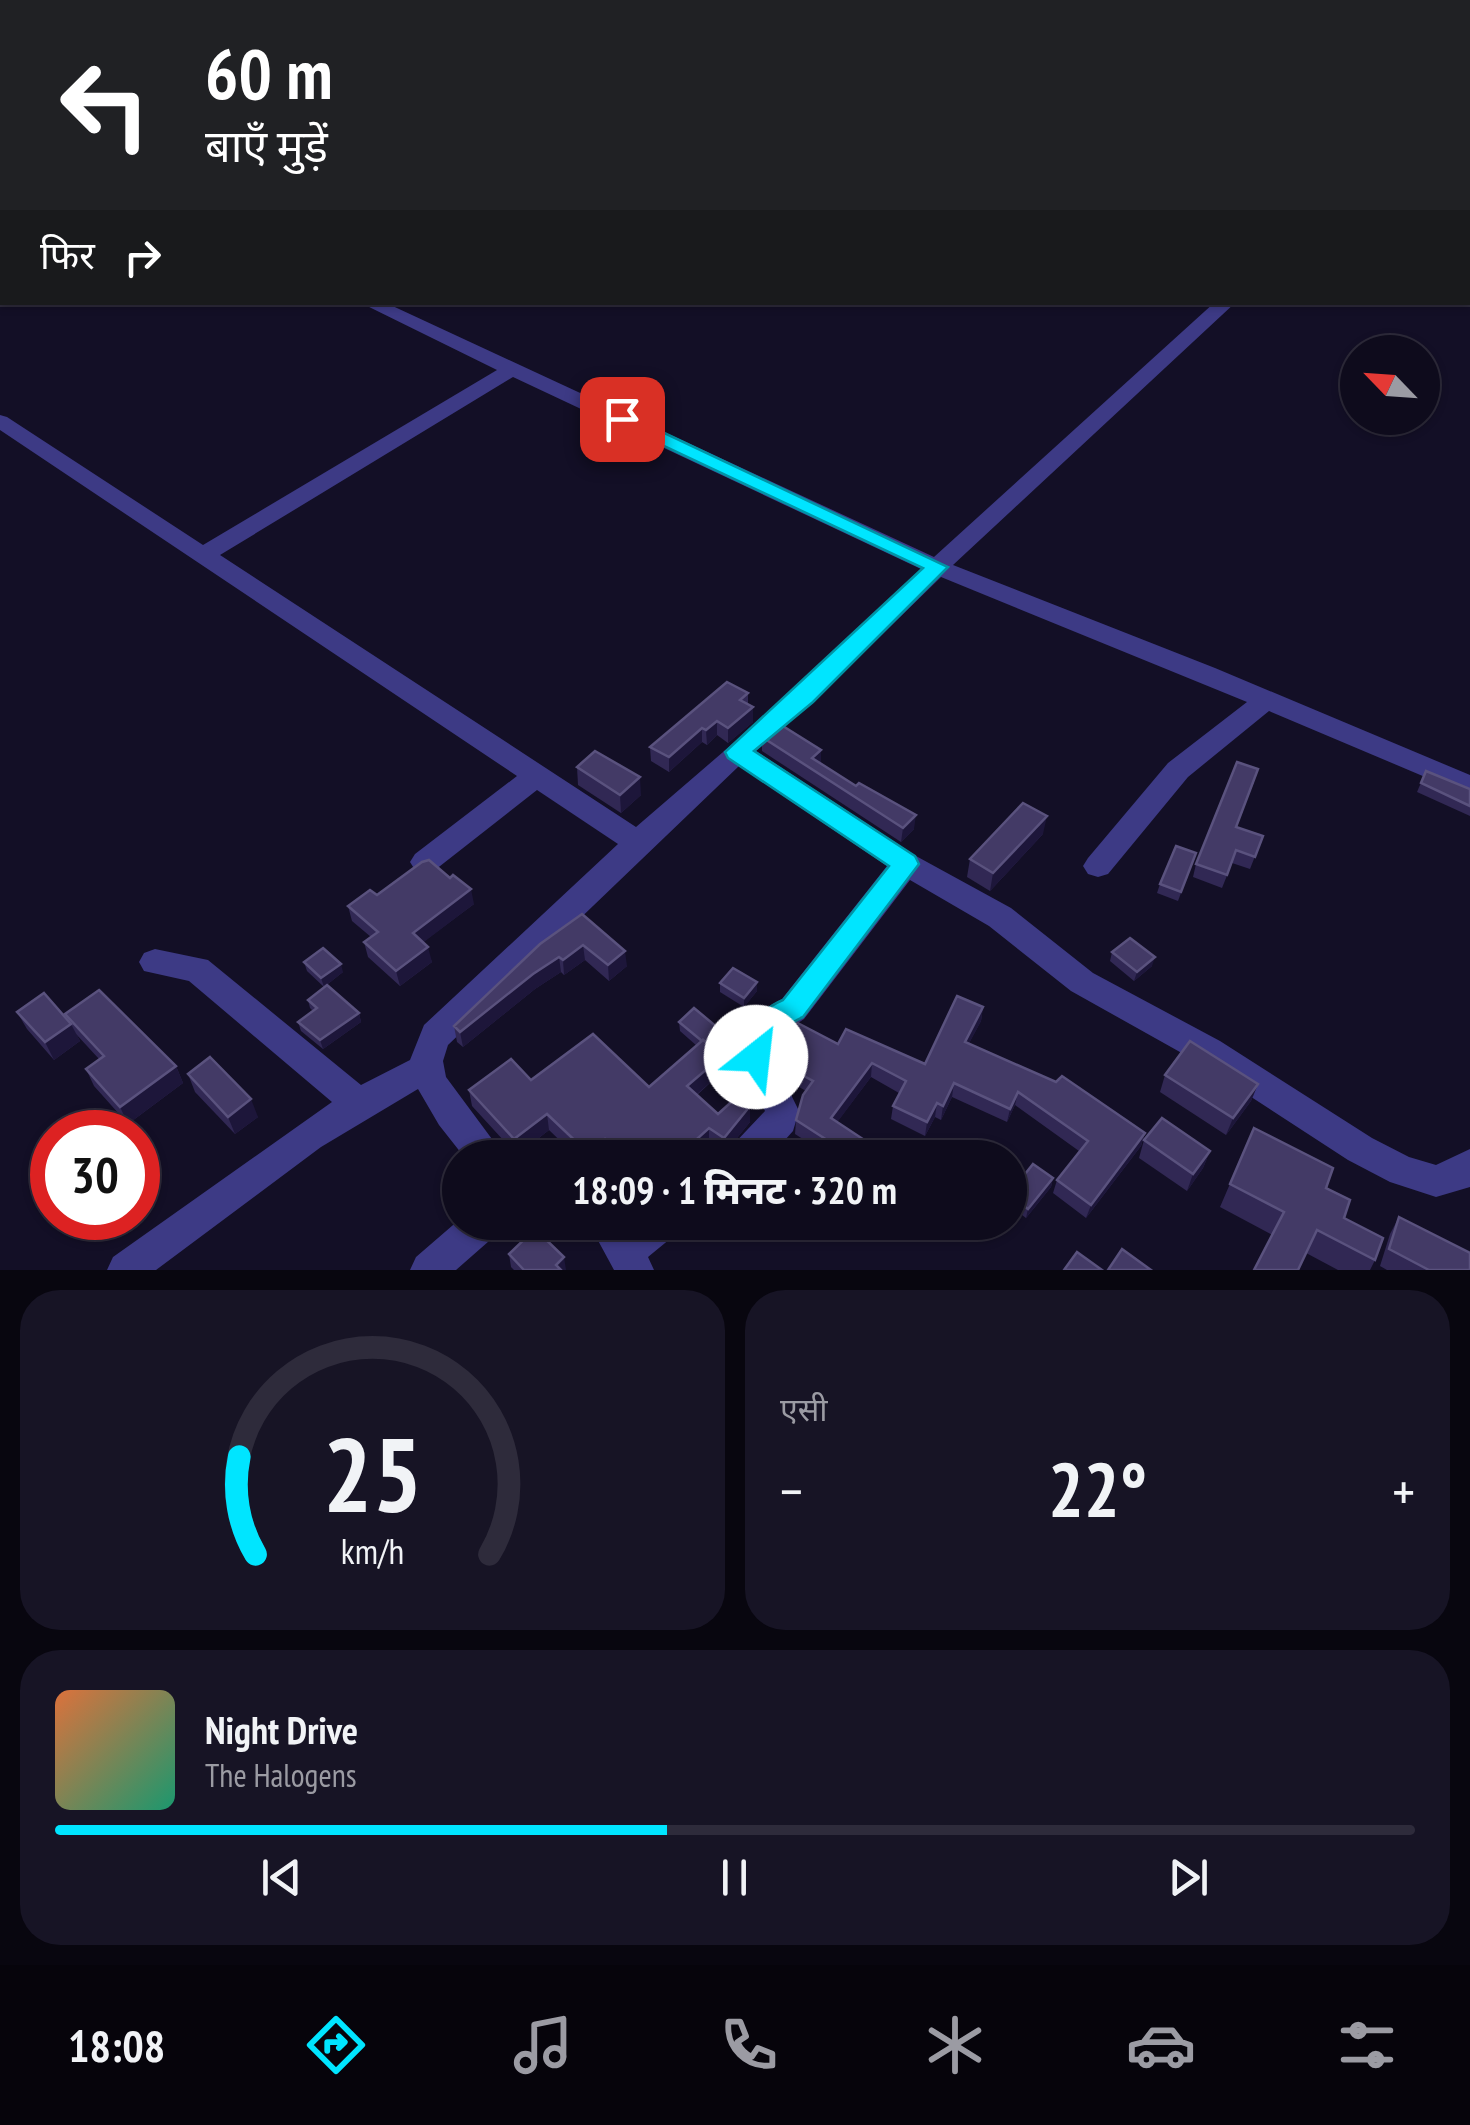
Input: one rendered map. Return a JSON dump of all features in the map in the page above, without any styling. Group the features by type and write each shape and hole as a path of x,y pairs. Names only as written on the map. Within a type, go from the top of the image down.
{"street":[{"path":"374,305 937,567 1470,786"},
{"path":"475,1140 436,1090 426,1068 436,1035 737,752 804,696 937,567 1225,305"},
{"path":"203,555 514,370"},
{"path":"0,420 638,844"},
{"path":"1098,866 1178,770 1266,700"},
{"path":"737,752 906,864 1000,916 1082,982 1208,1050 1360,1149 1402,1172 1436,1182 1458,1176 1470,1165"},
{"path":"424,862 536,776"},
{"path":"765,1140 783,1119 779,1094 756,1057 762,1034 778,1015 793,1008 906,864"},
{"path":"156,962 178,963 208,977 357,1102"},
{"path":"126,1270 206,1214 318,1126 426,1068"},
{"path":"429,1270 463,1240"}],"building":[{"path":"727,682 748,693 740,700 753,707 728,728 717,721 706,730 702,728 669,757 650,747"},
{"path":"778,723 821,750 812,758 856,786 859,783 916,815 903,828 762,737"},
{"path":"595,751 640,777 620,795 577,767"},
{"path":"1237,762 1258,769 1236,827 1263,836 1255,857 1236,850 1227,875 1196,864"},
{"path":"1426,771 1470,789 1470,806 1421,783"},
{"path":"1023,803 1047,816 993,873 970,859"},
{"path":"1176,846 1196,853 1181,892 1160,884"},
{"path":"429,860 471,889 413,933 428,947 396,971 364,942 378,932 348,906 370,890 377,895"},
{"path":"582,914 625,951 608,965 583,945 533,974 460,1032 454,1026 540,944"},
{"path":"1130,938 1155,957 1137,972 1112,952"},
{"path":"323,948 341,964 321,978 304,962"},
{"path":"733,968 757,982 744,998 720,983"},
{"path":"327,985 359,1013 320,1040 298,1022 317,1008 308,1000"},
{"path":"99,990 176,1066 120,1107 86,1069 104,1056 65,1014"},
{"path":"44,993 71,1024 45,1042 17,1012"},
{"path":"957,996 983,1007 965,1042 1056,1082 1062,1076 1145,1133 1091,1205 1057,1180 1088,1141 1018,1092 1010,1109 954,1083 943,1106 937,1103 927,1122 893,1106 906,1081 872,1063 831,1118 864,1140 827,1140 796,1120 803,1095 813,1081 793,1070 806,1050 781,1036 792,1020 838,1044 846,1029 925,1064"},
{"path":"694,1008 724,1033 710,1045 679,1022"},
{"path":"593,1034 649,1087 703,1040 722,1056 687,1086 718,1114 738,1096 750,1106 724,1138 709,1128 696,1140 574,1140 547,1114 514,1139 469,1090 511,1059 531,1080"},
{"path":"1190,1041 1258,1084 1233,1118 1165,1075"},
{"path":"210,1057 251,1099 228,1117 188,1074"},
{"path":"1162,1118 1210,1151 1193,1174 1144,1140"},
{"path":"1254,1128 1333,1168 1326,1188 1350,1200 1344,1218 1383,1238 1375,1260 1317,1230 1298,1270 1254,1270 1284,1212 1230,1184"},
{"path":"1033,1164 1053,1178 1028,1209 1027,1208 1027,1172"},
{"path":"1399,1217 1470,1253 1470,1270 1429,1270 1389,1249"},
{"path":"524,1240 546,1240 564,1257 556,1265 561,1270 524,1270 509,1254"},
{"path":"1122,1249 1151,1270 1108,1270"},
{"path":"1077,1252 1102,1270 1064,1270"}],"route":[{"path":"622,419 937,567 804,696 737,752 906,864 793,1008 778,1015 762,1034 756,1057"}]}
